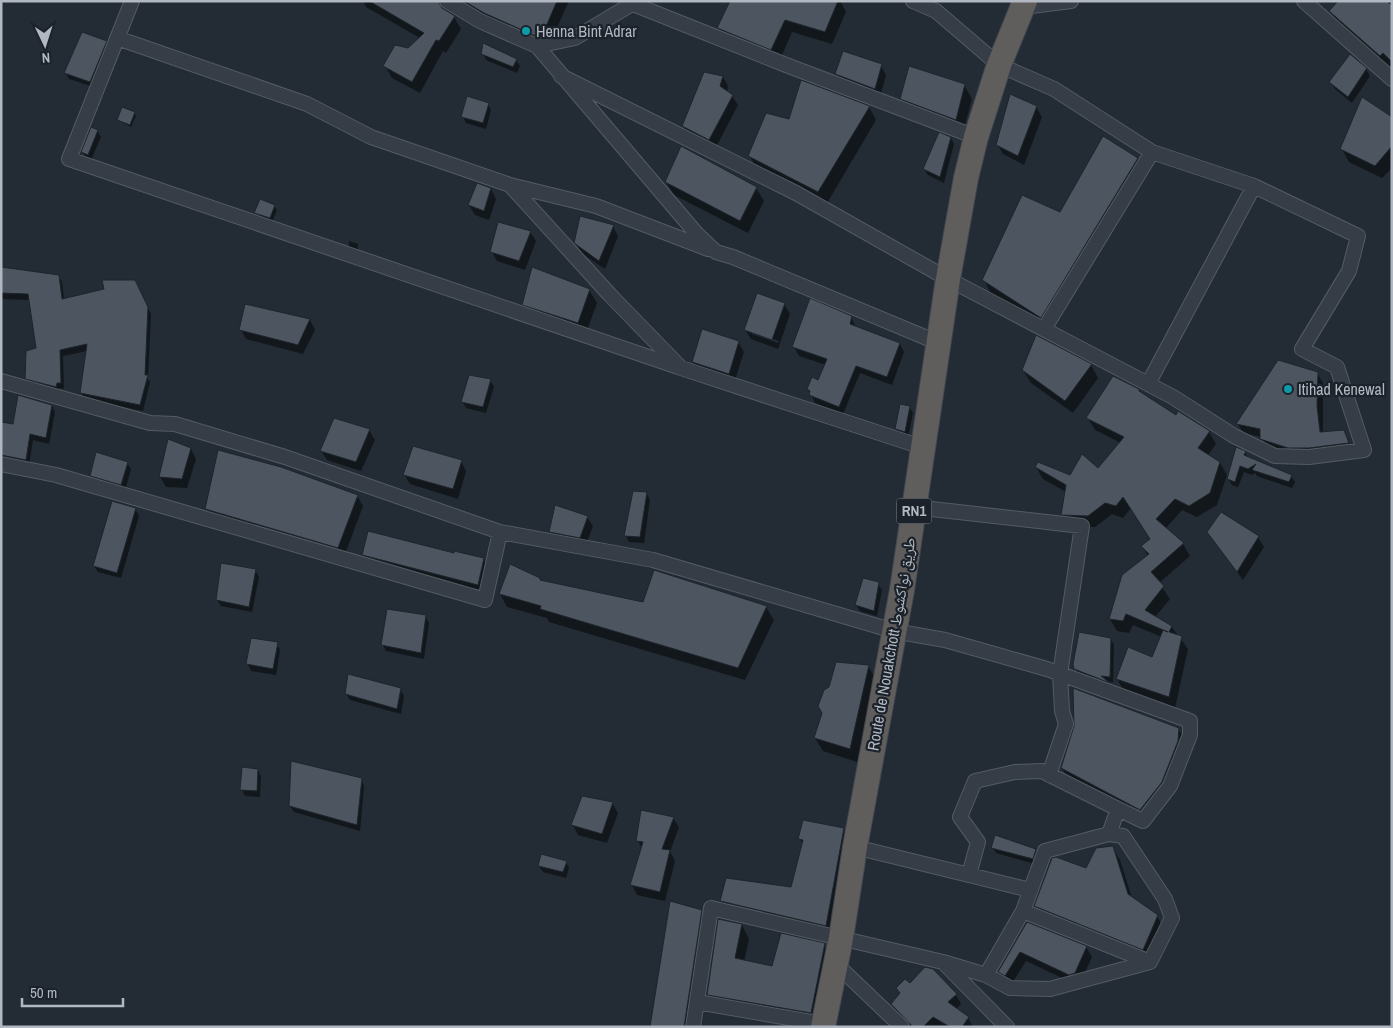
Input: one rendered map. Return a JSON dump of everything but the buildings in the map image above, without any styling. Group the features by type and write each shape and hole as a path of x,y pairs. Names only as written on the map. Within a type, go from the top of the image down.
{"highway":[{"name":"Route de Nouakchott طريق نواكشوط","path":"823,1026 841,938 855,847 894,631 948,279 976,137 999,65 1024,4"}],"street":[{"path":"132,1 69,159 681,368 922,448"},
{"path":"446,1 480,21 537,46 696,233 716,252"},
{"path":"561,76 796,193 948,279 1148,384 1234,436 1275,456 1309,457 1364,450 1337,367 1302,349 1349,271 1358,236 1254,186 1152,152 1054,89 999,65 936,11 913,1"},
{"path":"1024,4 1071,1"},
{"path":"1304,1 1392,79"},
{"path":"537,46 575,38 635,2 976,137"},
{"path":"117,38 307,104 371,137 510,185 596,206 733,257 939,343"},
{"path":"1044,329 1152,152"},
{"path":"510,185 610,295 681,368"},
{"path":"1148,384 1254,186"},
{"path":"1,381 150,423 175,424 285,457 500,532 653,560 894,631 946,640 1060,674 1190,721 1190,734 1170,786 1143,821 1042,771 1015,772 975,781 960,817 978,842 969,875"},
{"path":"1,464 56,475 485,600 500,532"},
{"path":"914,507 1082,526 1060,674 1062,711 1066,724 1049,774"},
{"path":"1110,834 1118,809"},
{"path":"693,1027 712,908 943,962 986,975 1010,988 1050,988 1150,962 1172,918 1165,899 1123,836 1110,834 1044,851 1023,911 986,975"},
{"path":"855,847 1030,890"},
{"path":"1023,911 1150,962"},
{"path":"943,962 1007,1027"},
{"path":"836,964 902,1027"},
{"path":"697,1002 823,1026"}],"place":[{"name":"Henna Bint Adrar","path":"526,31"},
{"name":"Itihad Kenewal","path":"1288,389"}]}
